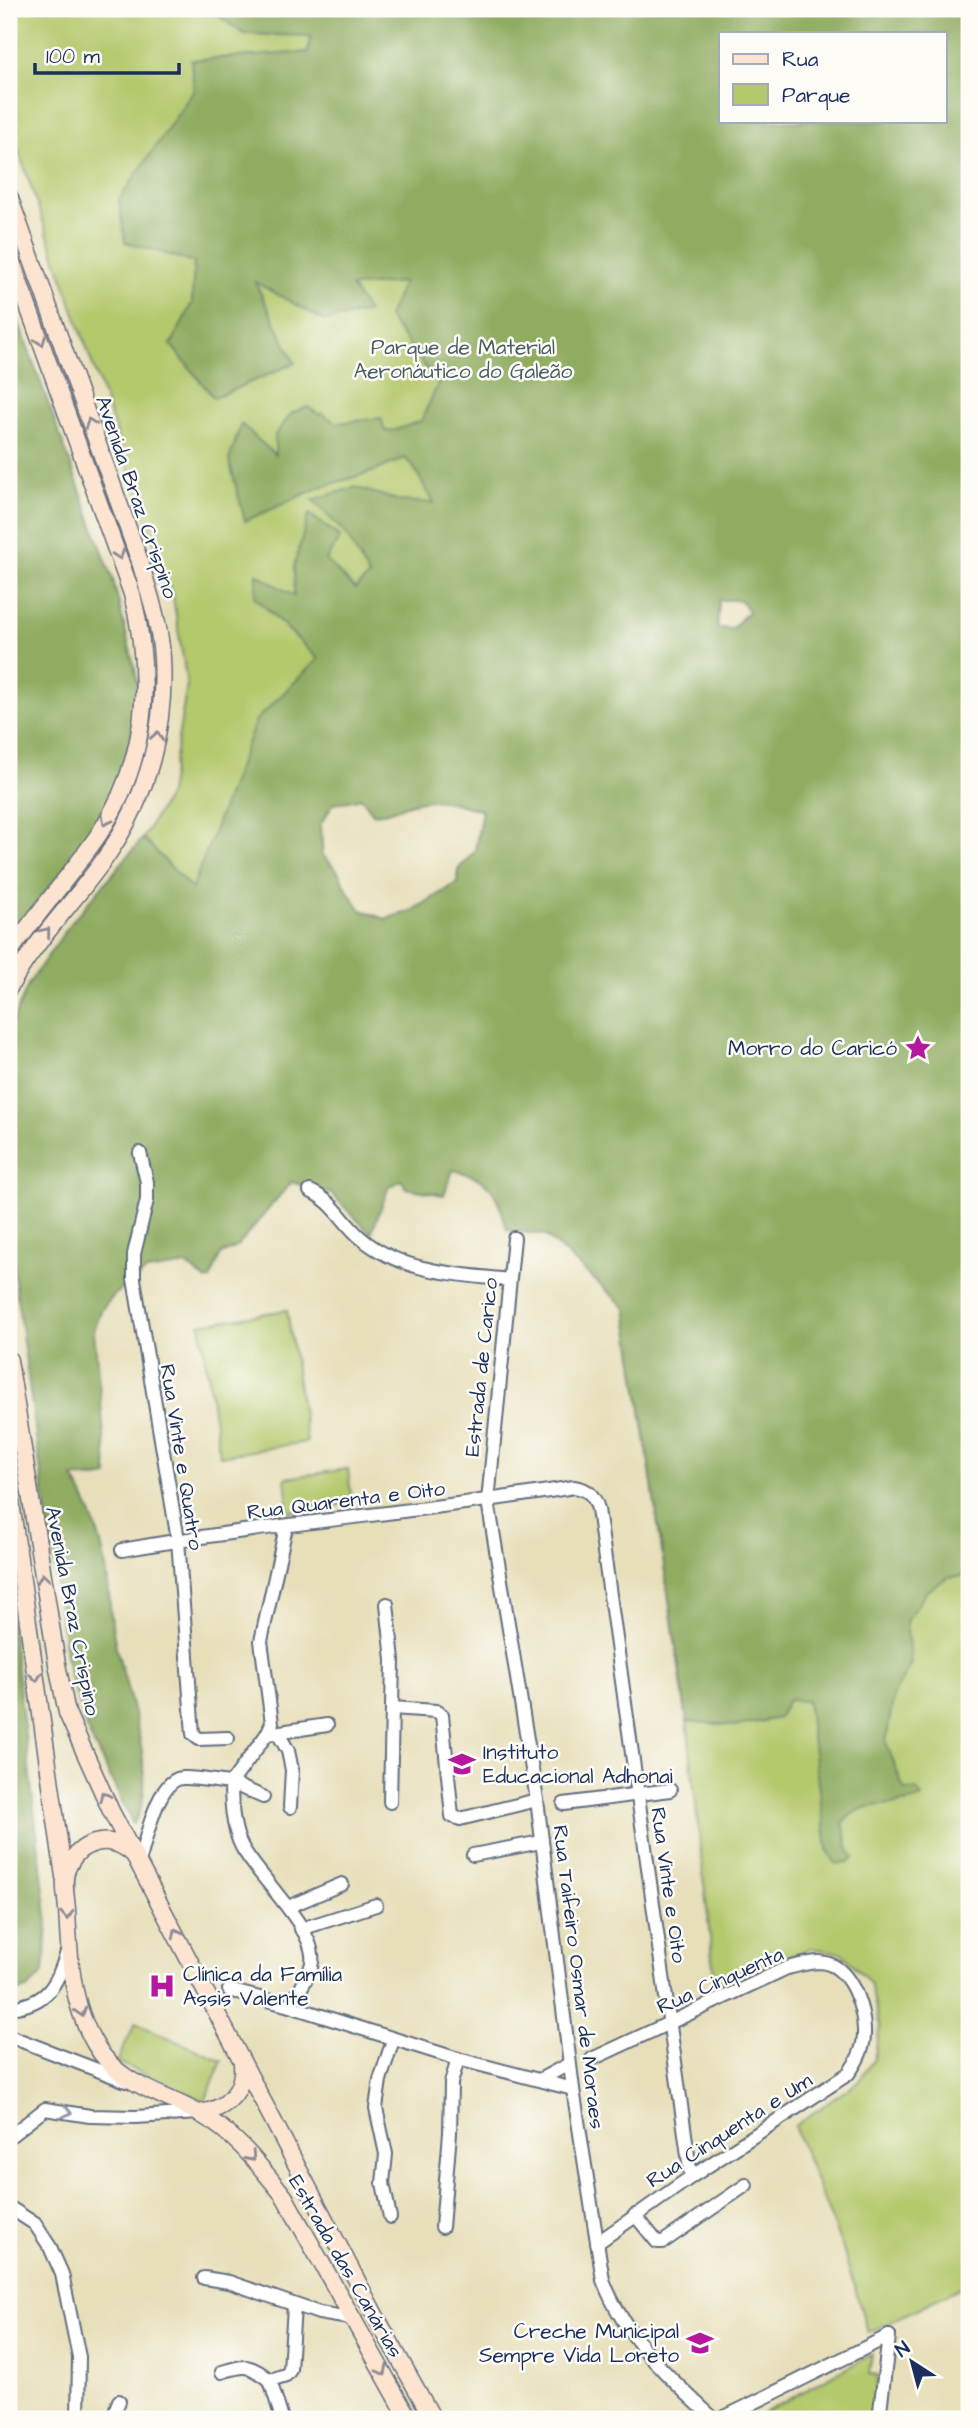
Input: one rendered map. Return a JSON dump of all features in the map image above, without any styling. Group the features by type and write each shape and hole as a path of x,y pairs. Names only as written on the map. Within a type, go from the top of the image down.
{"main road":[{"name":"Avenida Braz Crispino","path":"9,196 139,559 153,607 162,671 155,750 138,800 109,852 36,945 9,988"},
{"name":"Avenida Braz Crispino","path":"9,254 132,594 139,621 145,682 139,741 119,796 99,833 9,953"},
{"name":"Avenida Braz Crispino","path":"9,1360 50,1623 67,1713 85,1757 137,1859"},
{"name":"Avenida Braz Crispino","path":"9,1488 65,1886"},
{"path":"65,1886 68,1866 73,1857 89,1844 119,1844 137,1859"},
{"name":"Estrada das Canárias","path":"137,1859 375,2315 433,2419"},
{"name":"Estrada das Canárias","path":"65,1886 69,1945 79,2008 97,2047 113,2067 137,2086 199,2113 236,2140 284,2196 409,2419"},
{"path":"199,2113 218,2109 233,2096 242,2079 241,2059"}],"street":[{"name":"Rua Vinte e Quatro","path":"140,1153 147,1182 147,1200 134,1254 134,1279 178,1540 193,1734 199,1739 228,1738"},
{"path":"310,1191 324,1198 360,1238 395,1260 434,1272 509,1280"},
{"name":"Estrada de Carico","path":"488,1501 514,1238"},
{"name":"Rua Quarenta e Oito","path":"122,1550 178,1540 488,1501 574,1487"},
{"name":"Rua Vinte e Oito","path":"574,1487 592,1494 598,1508 691,2177"},
{"name":"Rua Taifeiro Osmar de Moraes","path":"488,1501 537,1800 569,2064 603,2280 609,2297 630,2331 668,2378 714,2419"},
{"path":"286,1527 261,1641 273,1733 288,1751 292,1770 290,1807"},
{"path":"387,1605 393,1660 390,1802"},
{"path":"392,1708 436,1711 442,1715 450,1808 456,1818 537,1800"},
{"path":"290,2006 312,1962 309,1942 288,1907 265,1881 241,1846 233,1820 232,1783 273,1733 327,1725"},
{"path":"137,1859 160,1797 168,1783 184,1778 232,1783 263,1797"},
{"path":"564,1804 670,1790"},
{"path":"473,1855 541,1842"},
{"path":"288,1907 342,1884"},
{"path":"301,1929 376,1905"},
{"path":"9,2008 27,2006 50,1990 60,1977 69,1945"},
{"name":"Rua Cinquenta","path":"592,2059 787,1969 820,1962 836,1969 852,1985 861,2006 864,2035"},
{"path":"229,1990 290,2006 458,2059 573,2089"},
{"name":"Rua Cinquenta e Um","path":"597,2243 691,2177 848,2074 861,2052 864,2035"},
{"path":"9,2036 137,2086"},
{"path":"390,2217 383,2183 386,2154 376,2108 380,2080 393,2040"},
{"path":"442,2227 451,2084 458,2059"},
{"path":"541,2079 569,2064"},
{"path":"9,2137 45,2109 90,2116 125,2117 199,2113"},
{"path":"635,2215 652,2238 663,2242 746,2185"},
{"path":"9,2207 35,2224 62,2274 79,2357 78,2419"},
{"path":"204,2278 229,2281 319,2313 355,2319"},
{"path":"270,2381 286,2375 290,2370 294,2305"},
{"path":"721,2419 889,2336 879,2419"},
{"path":"222,2372 248,2366 270,2381 282,2419"},
{"path":"112,2419 119,2402"}],"green space":[{"name":"Parque de Material Aeronáutico do Galeão","path":"9,9 969,9 969,2283 868,2333 842,2246 794,2126 858,2082 874,2059 880,2027 870,1983 842,1953 810,1948 729,1990 715,1986 687,1721 626,1308 545,1235 191,889 143,838 169,794 187,684 173,597 9,123","holes":["719,600 740,600 749,611 732,629 717,628","362,798 373,813 390,811 425,800 449,802 482,810 475,851 458,870 457,883 411,911 385,919 361,910 337,870 323,856 320,825 333,804"]},
{"name":"Parque de Material Aeronáutico do Galeão","path":"209,9 969,9 969,1575 948,1577 927,1591 906,1622 911,1664 894,1693 886,1742 904,1790 916,1789 922,1798 871,1806 852,1815 843,1823 849,1850 854,1857 848,1862 836,1864 827,1849 807,1701 788,1700 778,1718 738,1726 687,1721 626,1308 545,1235 507,1230 491,1190 485,1183 466,1173 453,1170 444,1195 406,1188 402,1180 389,1186 371,1234 332,1194 291,1182 237,1247 221,1254 210,1280 206,1280 187,1265 147,1271 116,1293 102,1309 94,1331 108,1476 73,1477 88,1506 102,1546 115,1642 139,1735 144,1785 141,1807 133,1824 89,1734 68,1670 9,1238 9,1030 29,983 70,924 143,838 192,889 256,720 318,659 255,597 257,574 294,596 294,566 309,514 340,537 326,560 355,589 369,576 346,534 313,500 355,487 400,501 434,503 413,466 405,458 375,471 318,488 245,521 229,460 241,424 275,455 275,435 292,413 308,407 337,423 381,418 385,431 421,421 438,384 388,317 403,282 351,287 368,312 325,321 255,282 295,363 214,398 171,345 192,303 194,262 125,242 119,200 194,90 191,60 308,52 311,36 244,34","holes":["719,600 740,600 749,611 732,629 717,628","362,798 373,813 390,811 425,800 449,802 482,810 475,851 458,870 457,883 411,911 385,919 361,910 337,870 323,856 320,825 333,804"]},
{"path":"9,296 113,580 140,691 123,773 87,842 9,935"},
{"path":"287,1310 307,1442 220,1456 200,1324"},
{"path":"348,1469 352,1503 289,1512 285,1478"},
{"path":"9,1605 48,1923 44,1973 27,1989 9,1994"},
{"path":"135,2023 222,2061 205,2101 117,2062"},
{"path":"872,2354 869,2374 878,2375 872,2419 753,2419"}],"place":[{"name":"Morro do Caricó","path":"918,1048"},
{"name":"Instituto Educacional Adhonai","path":"462,1764"},
{"name":"Clínica da Família Assis Valente","path":"162,1986"},
{"name":"Creche Municipal Sempre Vida Loreto","path":"700,2343"}]}
